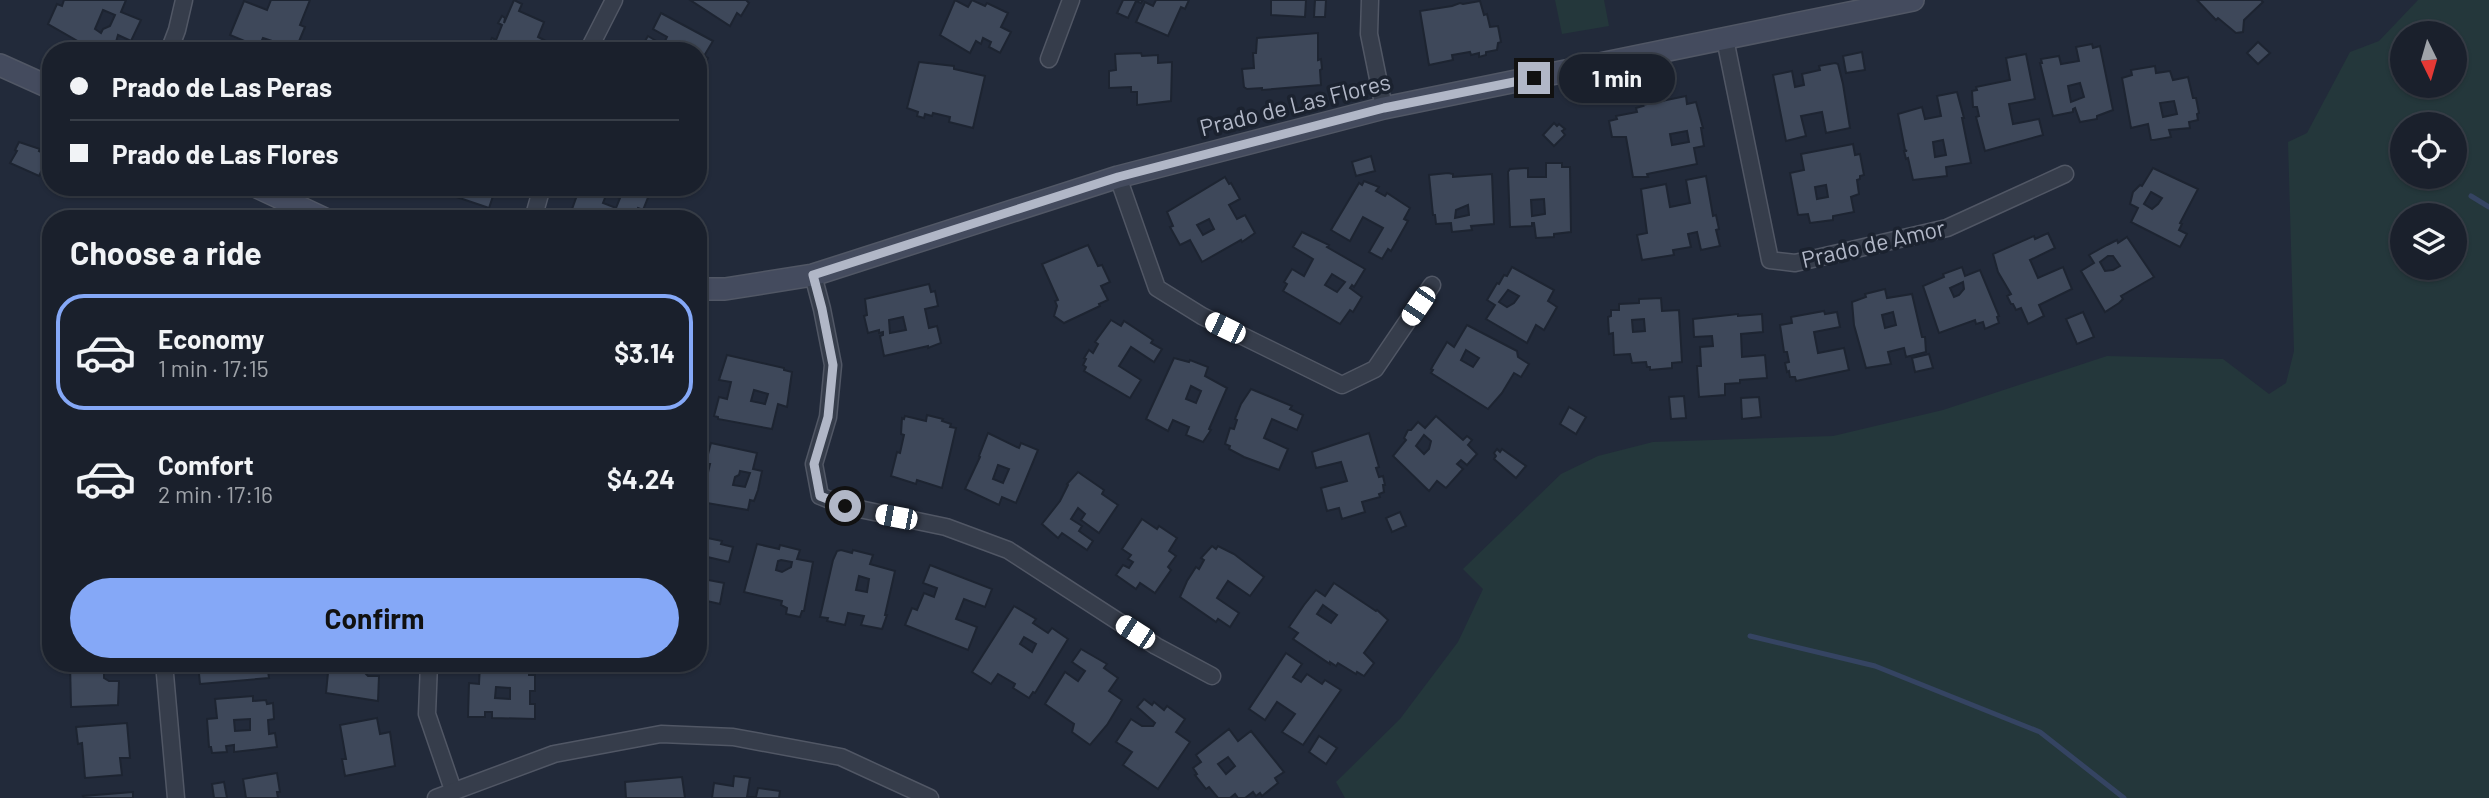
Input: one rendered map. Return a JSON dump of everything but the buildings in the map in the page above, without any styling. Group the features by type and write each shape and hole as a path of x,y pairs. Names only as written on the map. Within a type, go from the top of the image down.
{"street":[{"path":"172,42 184,0"},
{"path":"593,42 614,0"},
{"path":"1049,59 1071,0"},
{"path":"1370,0 1369,34 1384,108"},
{"name":"Prado de Las Flores","path":"707,289 725,289 813,275 1118,177 1384,108 1913,0"},
{"name":"Prado de Amor","path":"1725,39 1770,260 1795,263 1947,228 2065,174"},
{"path":"0,65 42,84"},
{"path":"1118,177 1157,288 1202,316 1342,385 1375,369 1432,285"},
{"path":"276,196 306,210"},
{"path":"813,275 833,365 828,417 814,464 820,496 845,506 946,527 1008,550 1156,646 1212,676"},
{"path":"165,672 176,798"},
{"path":"429,672 427,714 453,790"},
{"path":"436,798 554,754 661,734 733,737 841,757 930,798"}],"green space":[{"path":"1555,0 1604,0 1609,26 1562,34"},
{"path":"2418,0 2489,0 2489,798 1345,798 1336,782 1400,719 1458,642 1483,589 1463,569 1561,474 1598,456 1653,442 1833,436 1943,410 2107,356 2223,359 2269,394 2286,383 2294,351 2288,142 2307,133 2350,52 2379,41 2390,29 2390,98 2468,98 2468,21 2398,21"}],"waterway":[{"path":"2471,196 2489,207"},
{"path":"1750,636 1875,666 2040,732 2124,798"}],"route":[{"path":"845,506 820,496 814,464 828,417 833,365 813,275 1118,177 1384,108 1534,78"}]}
